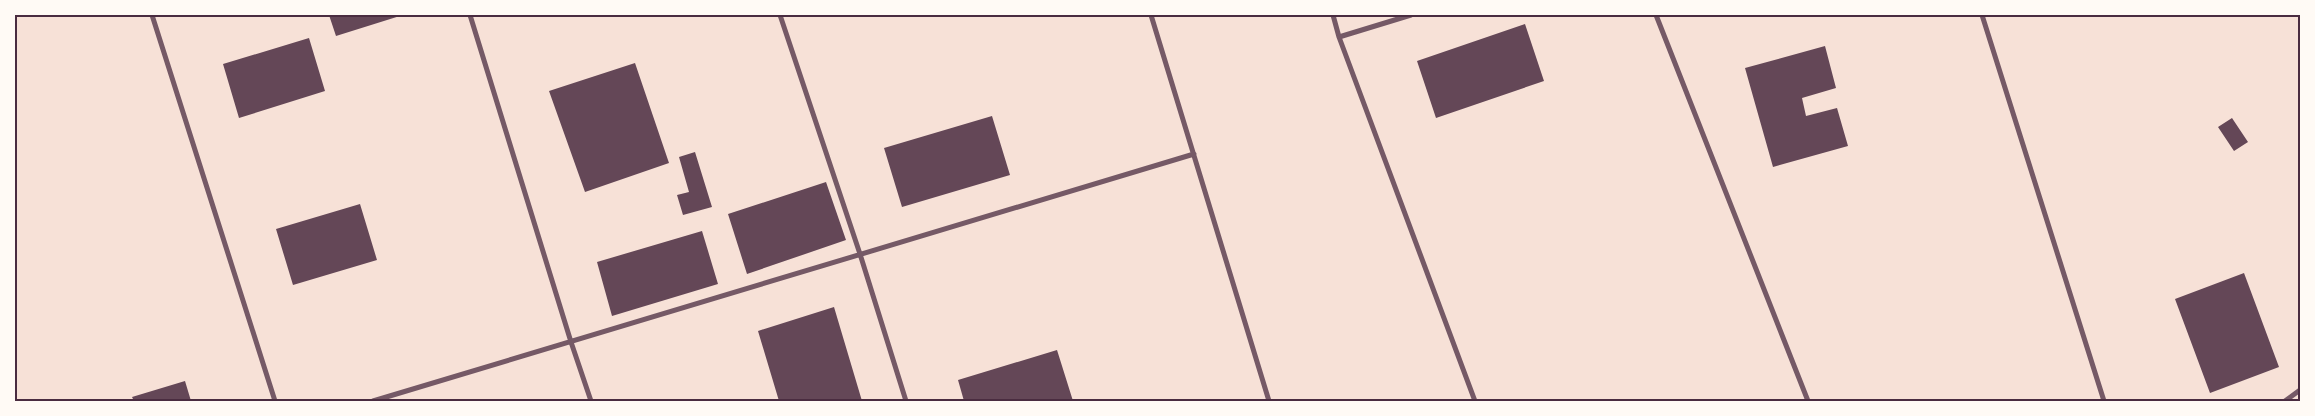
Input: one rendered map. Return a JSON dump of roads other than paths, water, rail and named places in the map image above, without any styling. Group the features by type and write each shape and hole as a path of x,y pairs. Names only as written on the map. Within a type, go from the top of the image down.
{"street":[{"path":"152,15 275,401"},
{"path":"470,15 570,342 591,401"},
{"path":"780,15 860,254 906,401"},
{"path":"1151,15 1269,401"},
{"path":"1333,15 1339,37 1475,401"},
{"path":"1339,37 1411,15"},
{"path":"1656,15 1808,401"},
{"path":"1982,15 2104,401"},
{"path":"373,401 1194,154"},
{"path":"2286,401 2300,390"}]}
